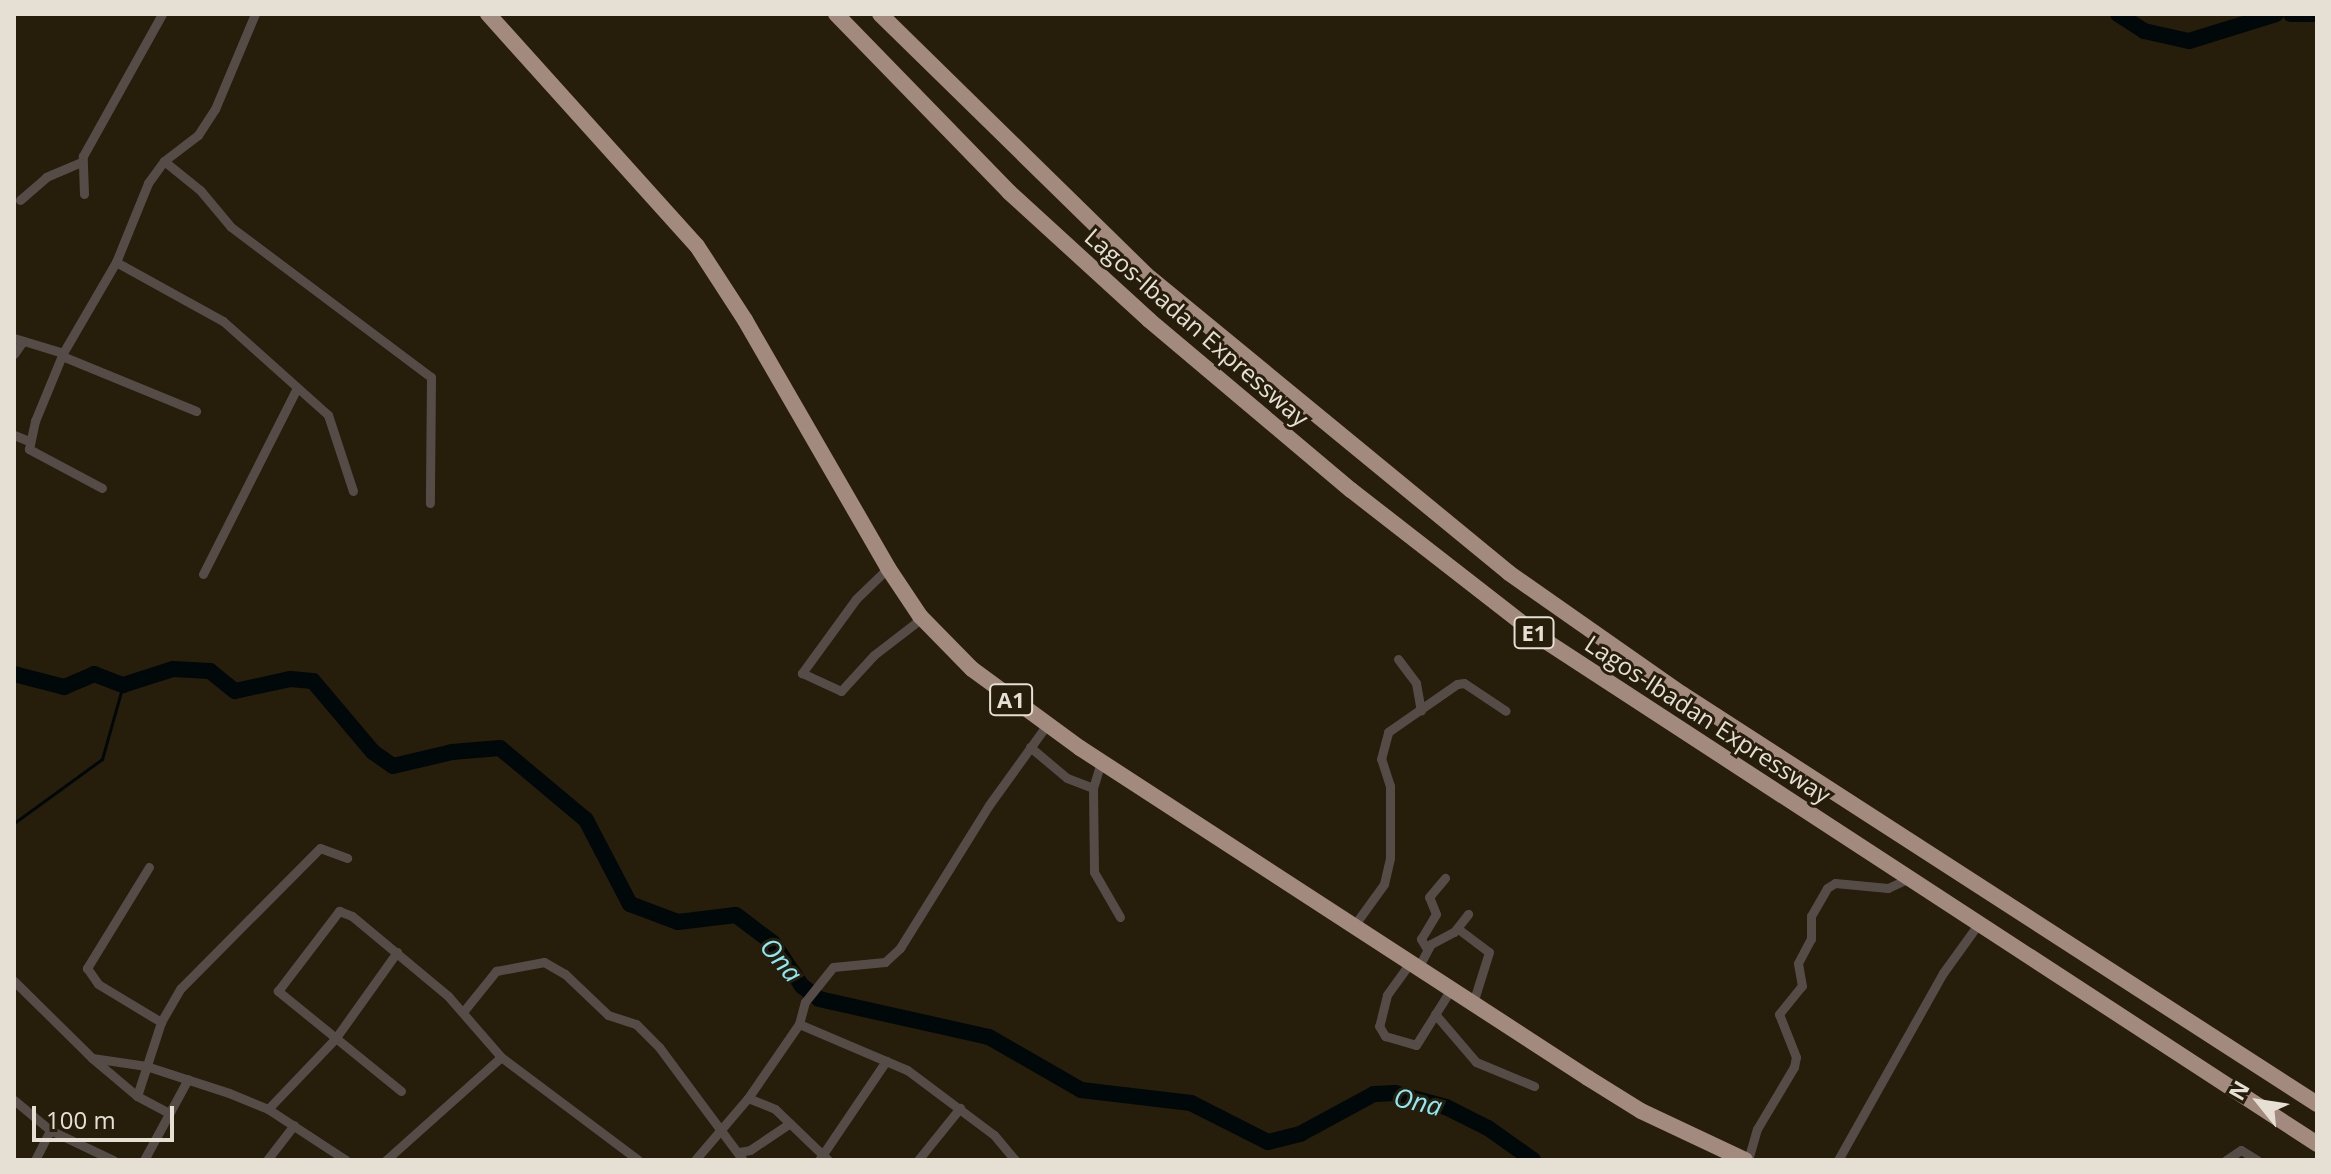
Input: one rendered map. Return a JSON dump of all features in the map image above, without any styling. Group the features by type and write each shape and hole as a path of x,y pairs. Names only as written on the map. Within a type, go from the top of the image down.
{"highway":[{"name":"A1","path":"488,14 697,246 888,568 922,618 972,669 1046,726 1641,1111 1747,1160"},
{"name":"Lagos-Ibadan Expressway","path":"836,14 1070,248 1351,490 1544,640 2317,1144"},
{"name":"Lagos-Ibadan Expressway","path":"880,14 1150,278 1509,573 1673,689 2317,1104"}],"street":[{"path":"84,194 81,162 162,14"},
{"path":"29,441 62,354 116,262 148,183 164,161 198,135 215,109 255,14"},
{"path":"164,161 200,190 231,227 431,377 430,503"},
{"path":"20,200 46,177 81,162"},
{"path":"116,262 223,321 296,390 328,415 353,491"},
{"path":"14,354 18,340 62,354 196,411"},
{"path":"203,574 296,390"},
{"path":"14,435 29,441 36,454 102,488"},
{"path":"888,568 856,599 802,673 841,691 874,655 922,618"},
{"path":"1398,659 1416,683 1421,711"},
{"path":"1353,927 1384,884 1390,858 1392,813 1382,744 1388,732 1464,683 1506,711"},
{"path":"695,1160 748,1098 799,1024 805,1002 833,967 885,962 900,948 1046,726"},
{"path":"1030,747 1067,778 1093,788"},
{"path":"1101,762 1093,788 1094,872 1120,917"},
{"path":"137,1096 161,1022 181,988 320,848 347,858"},
{"path":"149,867 87,968 98,984 161,1022"},
{"path":"1427,949 1421,939 1436,914 1429,897 1445,878"},
{"path":"1747,1160 1757,1129 1794,1067 1796,1057 1779,1014 1802,986 1798,963 1811,939 1808,924 1821,897 1835,883 1888,888 1909,878"},
{"path":"401,1091 278,991 339,911 397,952 463,1012 501,1057 638,1160"},
{"path":"1451,989 1416,1045 1385,1036 1379,1026 1387,995 1427,949 1457,928 1468,914"},
{"path":"1838,1160 1943,973 1979,923"},
{"path":"1457,928 1489,952 1473,1003"},
{"path":"268,1109 335,1039 397,952"},
{"path":"463,1012 496,971 544,962 565,974 608,1015 636,1024 723,1127 741,1156 790,1123"},
{"path":"14,981 92,1058 137,1096 167,1112"},
{"path":"1435,1014 1476,1062 1534,1086"},
{"path":"799,1024 886,1061 960,1108 1012,1155 999,1160"},
{"path":"386,1160 501,1057"},
{"path":"92,1058 146,1066 268,1109 346,1160"},
{"path":"748,1098 775,1109 824,1158 886,1061"},
{"path":"144,1160 167,1112 188,1079"},
{"path":"14,1100 50,1130 113,1160"},
{"path":"918,1160 960,1108"},
{"path":"267,1160 294,1125"},
{"path":"35,1160 50,1130"},
{"path":"2226,1160 2241,1150 2257,1160"}],"waterway":[{"path":"2118,14 2144,31 2189,41 2276,14"},
{"path":"2291,14 2317,14"},
{"name":"Ona","path":"14,674 64,687 94,674 123,685 173,669 210,671 235,691 290,679 313,681 373,752 393,766 452,752 500,748 586,820 630,904 678,922 736,915 773,943 802,986 819,999 989,1037 1081,1090 1191,1103 1268,1142 1300,1134 1374,1094 1395,1093 1446,1107 1488,1128 1533,1160"},
{"path":"14,823 102,759 123,685"}]}
